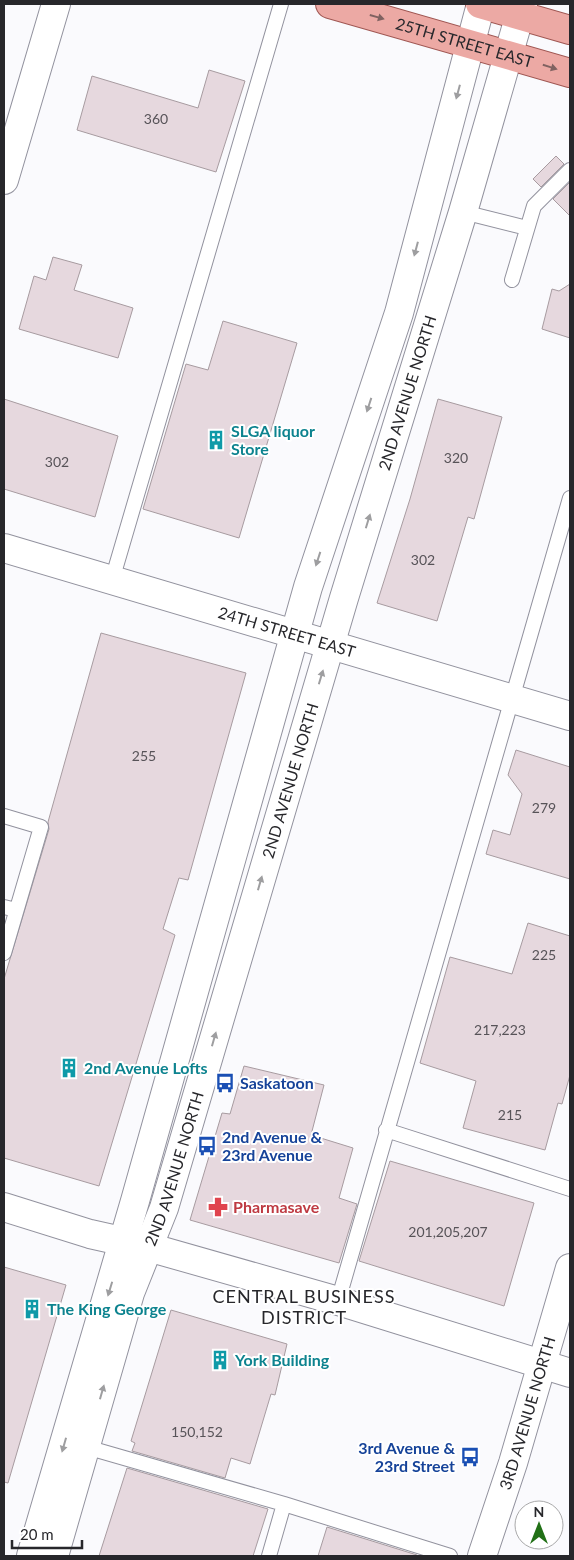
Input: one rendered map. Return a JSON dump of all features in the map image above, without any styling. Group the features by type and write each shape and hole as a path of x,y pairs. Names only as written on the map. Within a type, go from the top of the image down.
{"main road":[{"name":"25TH STREET EAST","path":"330,4 570,73"},
{"path":"480,4 522,10 570,30"}],"street":[{"path":"4,180 56,4"},
{"name":"2ND AVENUE NORTH","path":"31,1556 136,1245 295,635 399,313 472,45 480,4"},
{"name":"2ND AVENUE NORTH","path":"54,1556 130,1293 136,1245 164,1208 330,645 463,212 522,10"},
{"name":"24TH STREET EAST","path":"4,548 570,716"},
{"path":"4,1207 338,1301 570,1373"},
{"name":"3RD AVENUE NORTH","path":"482,1556 513,1463 570,1268"}],"lane":[{"path":"112,580 281,4"},
{"path":"512,280 534,206 570,170"},
{"path":"463,212 527,228"},
{"path":"338,1301 570,498"},
{"path":"4,816 41,827 10,909 4,953"},
{"path":"386,1130 570,1189"},
{"path":"86,1447 284,1504 450,1556"},
{"path":"269,1556 284,1504"}],"building":[{"path":"209,70 245,81 216,172 77,130 92,76 198,108"},
{"path":"556,156 564,164 541,187 533,179"},
{"path":"570,182 570,216 553,199"},
{"path":"53,257 82,265 74,290 133,308 118,358 19,329 34,276 46,280"},
{"path":"570,284 570,338 542,329 552,289 559,291"},
{"name":"SLGA liquor Store","path":"223,321 297,343 239,538 143,509 186,364 208,370"},
{"path":"4,399 118,436 95,517 4,489"},
{"path":"438,399 502,417 474,519 468,517 437,621 377,603 410,499"},
{"path":"101,633 246,673 188,880 179,878 163,929 175,935 99,1186 4,1158 4,979 49,829 48,822"},
{"path":"516,750 570,767 570,879 486,854 493,830 510,835 522,794 508,775"},
{"path":"528,923 570,936 570,1075 562,1104 558,1103 545,1150 463,1128 476,1081 420,1063 450,957 512,974"},
{"path":"244,1066 324,1085 311,1135 353,1148 339,1198 357,1204 339,1263 190,1220 222,1113 230,1114"},
{"path":"390,1161 534,1203 504,1306 359,1261"},
{"path":"4,1267 66,1285 8,1483 4,1482"},
{"path":"171,1310 287,1344 275,1395 271,1394 250,1464 231,1458 225,1478 132,1451 135,1443 131,1441"},
{"path":"127,1468 268,1509 253,1556 99,1556"},
{"path":"327,1527 417,1555 417,1556 318,1556"}],"place":[{"name":"SLGA liquor Store","path":"216,440"},
{"name":"2nd Avenue Lofts","path":"69,1068"},
{"name":"Saskatoon","path":"225,1083"},
{"name":"2nd Avenue & 23rd Avenue","path":"207,1146"},
{"name":"Pharmasave","path":"218,1207"},
{"name":"The King George","path":"32,1309"},
{"name":"York Building","path":"220,1360"},
{"name":"3rd Avenue & 23rd Street","path":"470,1457"}],"district":[{"name":"CENTRAL BUSINESS DISTRICT","path":"304,1307"}]}
